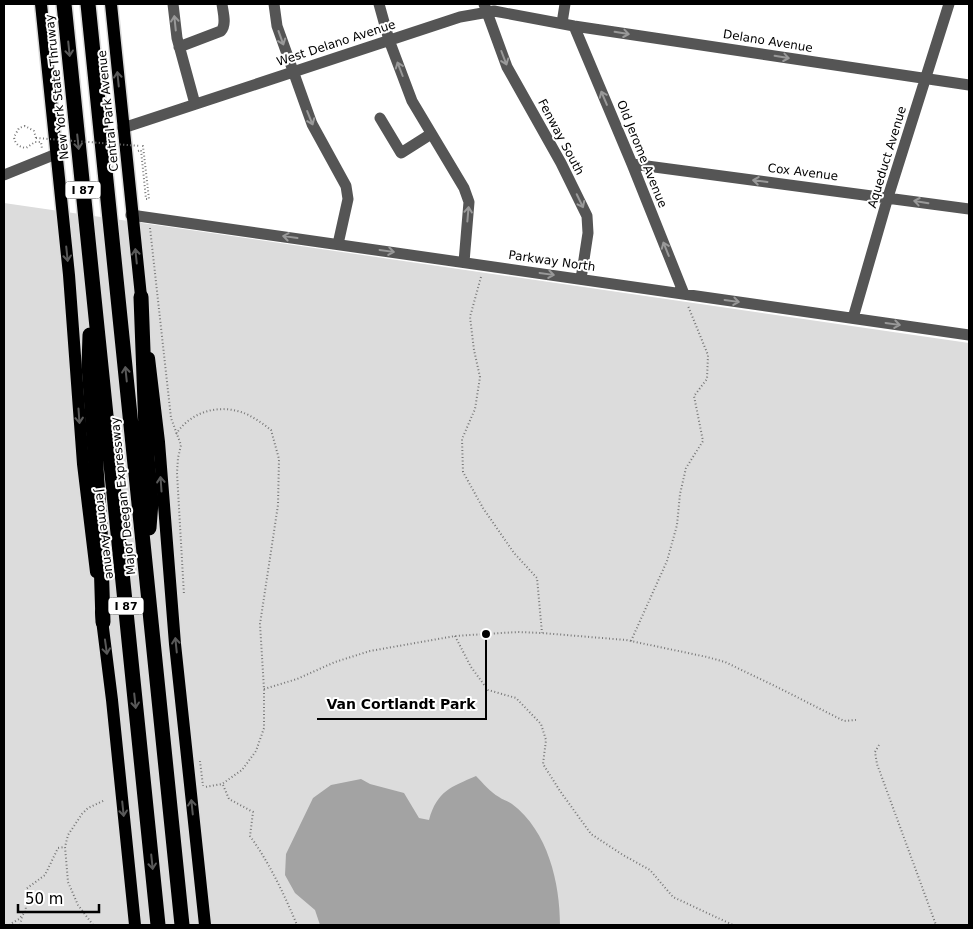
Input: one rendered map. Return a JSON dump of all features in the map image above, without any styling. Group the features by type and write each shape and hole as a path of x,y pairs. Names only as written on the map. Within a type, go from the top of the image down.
{"highway":[{"name":"New York State Thruway","path":"64,4 93,286"},
{"name":"Major Deegan Expressway","path":"88,4 182,925"},
{"path":"93,286 89,365 100,526 102,622"},
{"name":"Major Deegan Expressway","path":"93,286 158,925"},
{"path":"140,297 147,457 151,502 147,579"}],"main road":[{"path":"41,4 56,154"},
{"name":"Central Park Avenue","path":"110,4 131,215"},
{"name":"Jerome Avenue","path":"56,154 72,310 83,464 135,925"},
{"path":"131,215 155,409 170,593 204,925"}],"street":[{"path":"173,4 179,47 194,104"},
{"path":"179,47 223,29 222,4"},
{"path":"274,4 276,26 312,124 342,177 348,194 338,244"},
{"path":"379,4 388,40 412,101 464,188 469,202 464,262"},
{"path":"565,4 568,24"},
{"name":"Aqueduct Avenue","path":"852,318 949,4"},
{"name":"West Delano Avenue","path":"123,128 485,8 568,24"},
{"name":"Fenway South","path":"485,8 507,67 561,163 587,216 588,233 581,279"},
{"name":"Delano Avenue","path":"568,24 969,85"},
{"name":"Old Jerome Avenue","path":"568,24 632,164 684,294"},
{"path":"380,118 401,153 431,134"},
{"path":"4,175 56,154"},
{"name":"Cox Avenue","path":"632,164 969,209"},
{"name":"Parkway North","path":"131,215 969,335"}],"path":[{"path":"35,142 30,147 22,147 16,144 14,133 19,128 25,126 34,131 36,138 144,146 149,198 146,199 141,150 138,150 140,172"},
{"path":"149,218 170,418 181,446 177,473 184,598"},
{"path":"484,265 470,317 480,377 475,409 462,439 462,472 483,508 514,553 537,578 542,633"},
{"path":"632,641 667,561 677,525 680,494 686,468 703,441 694,396 707,379 708,355 684,294"},
{"path":"176,435 183,424 208,410 220,409 242,412 270,430 279,459 278,505 260,624 264,728 256,751 242,770 222,784 205,787"},
{"path":"264,689 297,679 334,662 370,651 455,636 518,632 542,633 632,641 707,657 725,662 781,688 844,721 856,720"},
{"path":"455,636 471,667 488,690 516,698 541,724 546,740 543,764 591,834 650,870 673,896 733,925"},
{"path":"879,745 875,752 877,764 936,925"},
{"path":"200,754 203,790"},
{"path":"222,784 229,799 253,812 250,836 281,888 297,925"},
{"path":"93,925 78,905 68,882 65,847 68,835 82,814 88,808 105,800"},
{"path":"8,925 26,911 26,889 45,875 58,848 65,847"},
{"path":"20,925 22,915"}],"shaded area":[{"path":"4,203 969,343 969,925 4,925"},
{"path":"476,776 493,793 512,804 535,828 550,859 558,892 560,925 320,925 315,910 295,893 285,875 286,854 313,798 331,785 361,779 370,784 404,793 419,818 429,820 436,802 446,791"}],"place":[{"name":"Van Cortlandt Park","path":"486,634"}]}
